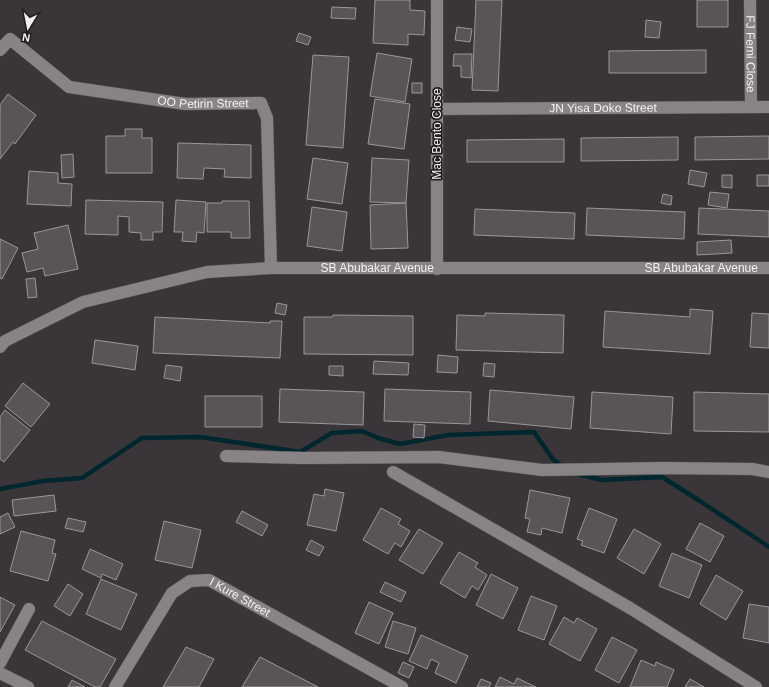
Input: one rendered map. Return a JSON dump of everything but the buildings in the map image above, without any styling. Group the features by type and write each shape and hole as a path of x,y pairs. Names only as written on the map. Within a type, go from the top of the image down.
{"street":[{"name":"Mac Bento Close","path":"437,0 438,269"},
{"name":"FJ Femi Close","path":"750,0 751,107"},
{"name":"OO Petirin Street","path":"0,50 10,39 69,87 185,104 261,103 267,118 270,268"},
{"name":"JN Yisa Doko Street","path":"437,109 769,107"},
{"name":"SB Abubakar Avenue","path":"0,347 5,341 83,302 207,272 270,268 769,268"},
{"path":"226,456 303,458 439,457 542,470 663,468 752,469 769,472"},
{"path":"393,472 630,608 756,687"},
{"name":"I Kure Street","path":"115,687 172,593 190,581 209,580 402,687"},
{"path":"0,663 29,609"},
{"path":"0,672 28,687"}],"waterway":[{"path":"0,489 43,481 82,478 142,438 200,437 300,452 332,433 362,431 378,438 400,444 448,435 534,432 552,458 562,467"},
{"path":"578,474 602,480 662,477 769,547"}]}
